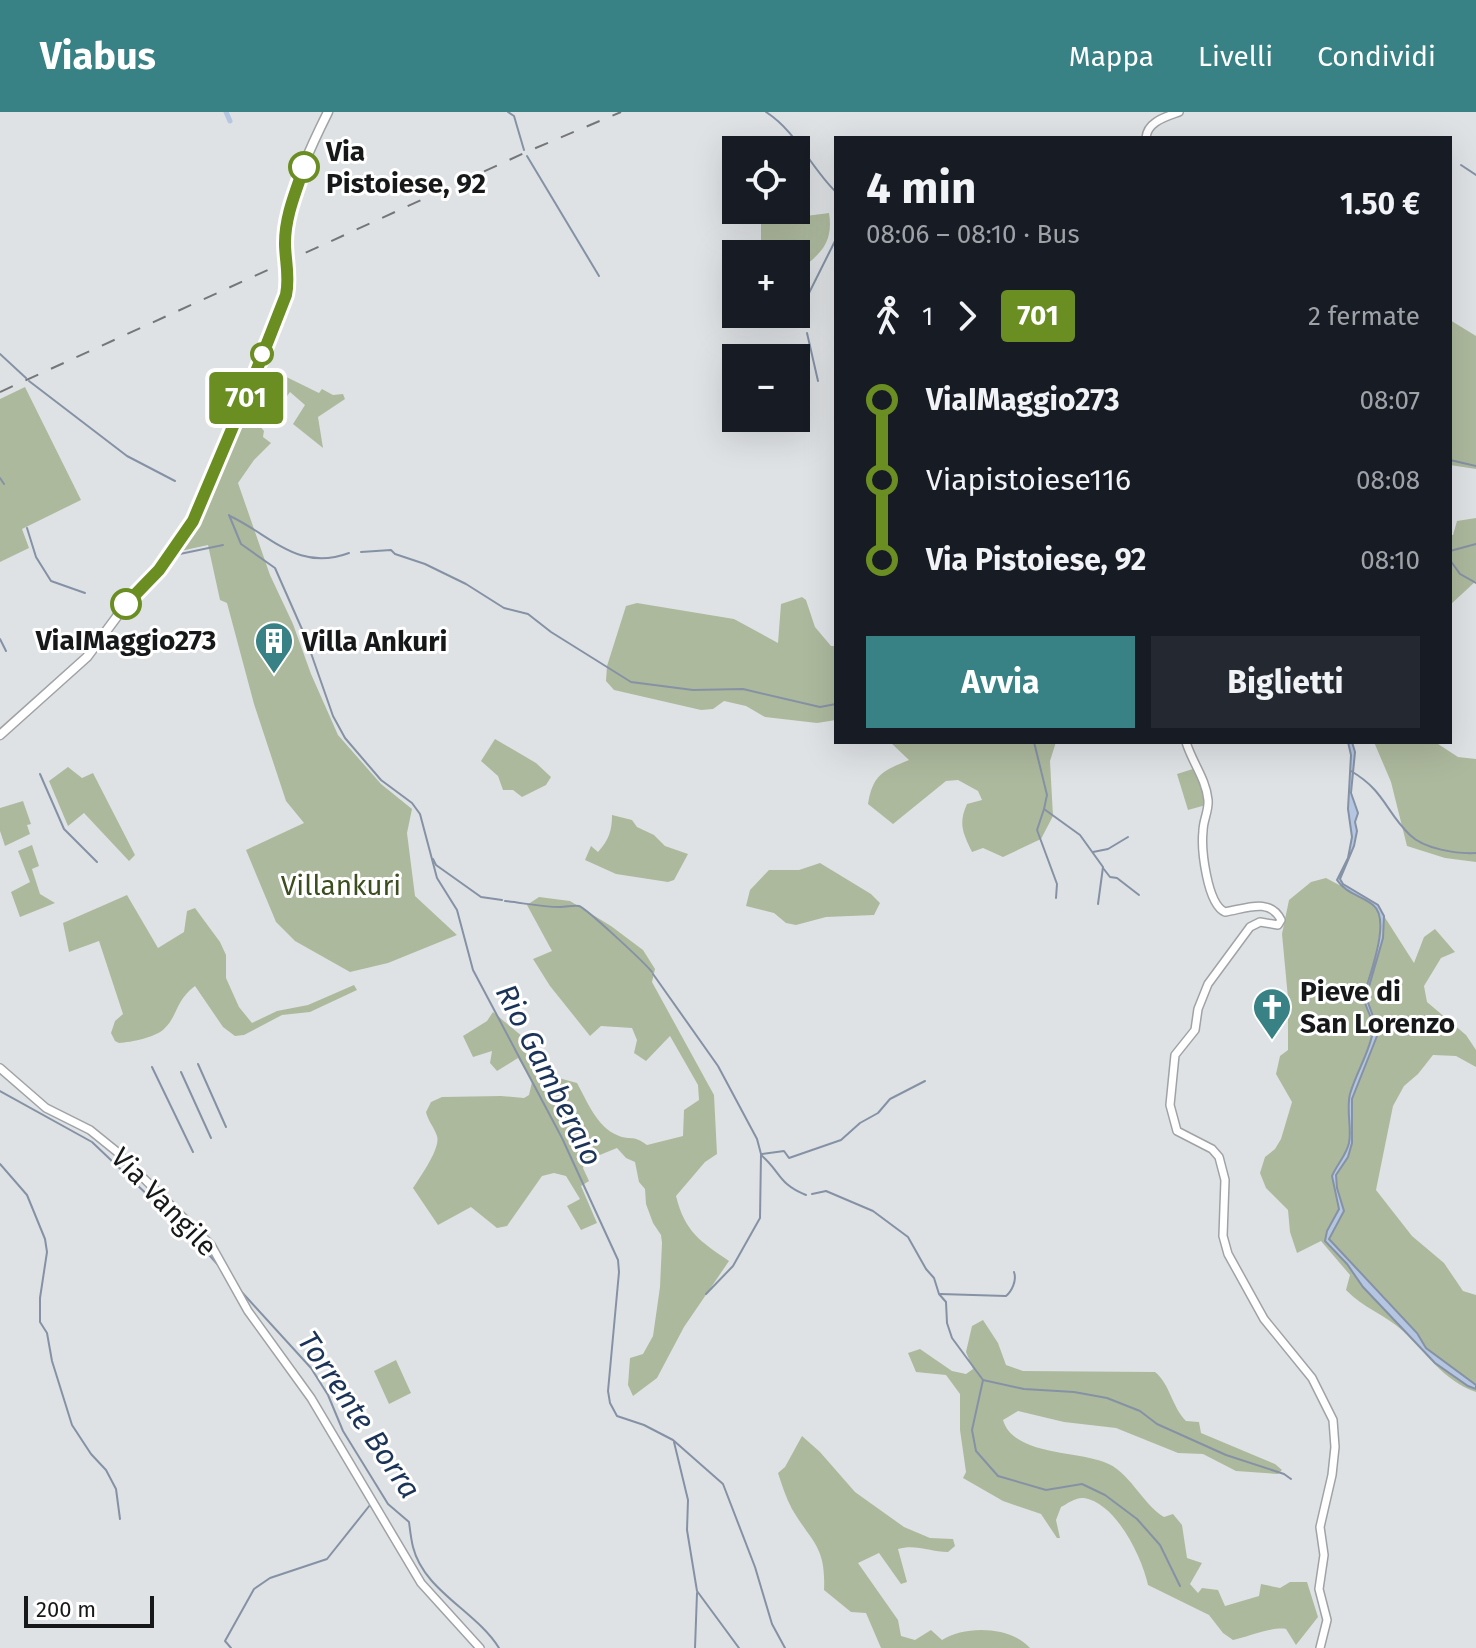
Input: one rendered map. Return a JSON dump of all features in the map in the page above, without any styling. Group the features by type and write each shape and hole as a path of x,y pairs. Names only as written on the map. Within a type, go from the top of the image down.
{"main road":[{"path":"0,735 73,671 95,647 120,611 159,570 199,509 235,423 243,413 255,410 249,401 253,377 288,284 286,223 313,144 328,112"},
{"path":"243,413 240,405 249,401"}],"street":[{"path":"1146,136 1151,125 1179,112"},
{"path":"1187,744 1202,777 1207,797 1203,847 1206,872 1217,906 1225,912 1252,905 1264,906 1278,914 1281,920 1278,925 1260,922 1250,927 1205,990 1195,1030 1173,1059 1172,1116 1181,1134 1212,1149 1219,1157 1225,1180 1223,1236 1228,1254 1264,1319 1312,1378 1333,1420 1335,1447 1332,1475 1320,1522 1324,1555 1319,1589 1327,1620 1320,1648"},
{"name":"Via Vangile","path":"0,1068 46,1108 90,1130 116,1151 206,1240 224,1265 248,1311 311,1398 421,1583 480,1648"}],"green space":[{"path":"829,213 830,224 827,241 810,262 810,240 761,240 761,224 810,224 810,216"},
{"path":"1452,321 1476,336 1476,469 1452,465"},
{"path":"262,365 319,393 322,389 333,395 343,394 345,399 318,417 323,448 293,424 305,405 290,392 266,425 256,380"},
{"path":"25,387 81,500 22,529 29,548 0,562 0,399"},
{"name":"Villankuri","path":"248,422 260,426 264,431 263,437 271,443 238,483 270,575 338,735 381,784 412,809 407,833 415,896 457,935 388,963 350,972 295,941 276,922 246,850 304,823 286,801 254,704 227,603 220,600 208,545 176,552 206,507 237,427"},
{"path":"1476,518 1476,581 1452,603 1452,535 1457,521"},
{"path":"802,597 806,600 815,627 834,646 834,720 817,723 765,717 746,706 724,701 713,709 701,710 614,690 606,681 607,666 626,606 637,603 734,619 778,643 781,604"},
{"path":"495,739 536,763 551,777 546,785 522,797 513,790 503,790 498,776 481,761"},
{"path":"892,744 1055,744 1050,761 1053,816 1041,839 1003,857 983,848 972,852 964,834 963,817 967,804 982,800 978,791 958,780 946,781 893,824 868,804 876,780 892,767 909,760"},
{"path":"1375,744 1438,744 1458,757 1476,759 1476,862 1445,858 1407,846 1391,782"},
{"path":"68,767 82,778 93,773 135,855 129,861 84,813 68,826 49,781"},
{"path":"1196,768 1206,805 1188,810 1177,774"},
{"path":"23,801 31,824 27,825 30,834 5,846 0,831 0,808"},
{"path":"612,815 632,820 637,827 654,835 665,846 688,854 674,880 668,882 616,874 585,860 591,846 598,852 605,843"},
{"path":"32,845 39,866 32,869 40,894 55,903 20,917 11,892 30,882 18,851"},
{"path":"820,863 871,894 880,903 874,915 826,917 796,925 786,923 774,913 746,906 750,890 769,870 799,870"},
{"path":"1326,878 1377,905 1414,963 1424,937 1435,929 1455,952 1441,958 1424,986 1427,1002 1466,1035 1476,1050 1476,1067 1456,1056 1433,1055 1404,1086 1393,1106 1376,1190 1412,1236 1444,1263 1463,1291 1476,1295 1476,1392 1445,1374 1396,1325 1346,1290 1350,1275 1321,1241 1297,1253 1290,1232 1288,1210 1266,1188 1260,1173 1265,1157 1281,1139 1292,1102 1276,1074 1280,1056 1288,1050 1288,998 1282,934 1289,900 1311,882"},
{"path":"127,895 158,948 184,932 187,911 195,908 220,942 226,955 226,978 239,1007 252,1023 277,1011 308,1005 354,985 357,990 310,1012 282,1015 244,1035 235,1036 223,1027 195,986 160,1032 136,1041 119,1043 111,1033 115,1021 123,1014 99,941 69,952 63,923"},
{"path":"539,897 570,901 643,950 655,969 652,982 714,1095 717,1154 705,1162 676,1196 689,1227 729,1261 684,1327 657,1378 633,1396 628,1385 630,1358 643,1354 653,1336 662,1243 646,1204 645,1189 639,1182 635,1162 617,1148 585,1161 583,1168 589,1181 581,1186 597,1223 581,1230 567,1206 580,1199 566,1176 554,1173 542,1176 507,1226 497,1228 471,1207 438,1225 413,1188 436,1148 437,1136 426,1112 431,1102 442,1097 524,1098 529,1095 532,1082 518,1058 497,1071 490,1063 492,1051 473,1057 463,1036 487,1021 493,1012 523,1037 538,1079 555,1077 577,1083 598,1120 617,1135 647,1145 683,1136 684,1110 699,1100 698,1085 670,1036 646,1061 634,1053 637,1040 632,1028 601,1026 590,1036 550,986 533,959 552,951 527,905"},
{"path":"983,1320 998,1343 1006,1365 1023,1371 1155,1372 1181,1415 1186,1421 1199,1422 1201,1433 1275,1464 1282,1470 1278,1474 1236,1471 1203,1454 1178,1453 1116,1428 1064,1422 1018,1411 1003,1420 1019,1440 1032,1446 1092,1458 1113,1466 1156,1511 1164,1517 1173,1514 1182,1525 1187,1558 1202,1563 1190,1584 1198,1593 1202,1588 1218,1590 1225,1606 1259,1596 1261,1584 1280,1588 1290,1582 1307,1582 1318,1617 1296,1645 1286,1629 1281,1628 1233,1640 1209,1615 1148,1585 1126,1533 1117,1520 1096,1502 1081,1498 1061,1507 1056,1520 1060,1538 1057,1538 1041,1514 1003,1501 963,1478 966,1472 960,1430 960,1394 946,1375 916,1372 908,1353 920,1349 952,1371 966,1374 973,1369 966,1352 972,1326"},
{"path":"396,1360 411,1393 389,1404 374,1371"},
{"path":"802,1436 855,1492 904,1527 930,1538 953,1539 955,1546 948,1552 911,1547 898,1549 907,1582 901,1584 879,1553 858,1563 898,1620 901,1636 915,1640 931,1630 942,1640 963,1632 988,1630 1011,1635 1030,1648 881,1648 866,1613 851,1612 824,1590 820,1554 784,1491 778,1473 785,1467"}],"water":[{"path":"1348,744 1353,744 1355,752 1351,793 1358,813 1355,822 1357,831 1354,846 1340,879 1343,884 1378,905 1384,916 1383,938 1366,997 1377,1036 1352,1099 1352,1143 1348,1157 1336,1175 1344,1211 1329,1239 1417,1333 1426,1348 1476,1385 1476,1389 1435,1363 1363,1287 1325,1241 1339,1209 1332,1176 1349,1143 1350,1094 1373,1031 1364,996 1380,935 1378,912 1373,905 1344,888 1337,880 1348,858 1352,837 1348,809 1351,755"}],"waterway":[{"path":"226,112 230,121"},
{"path":"508,112 514,116 524,150"},
{"path":"766,112 786,129 834,190"},
{"path":"527,156 599,276"},
{"path":"1461,165 1476,175"},
{"path":"810,291 834,243"},
{"path":"807,333 818,381"},
{"path":"0,354 26,378"},
{"path":"29,381 127,456 175,481"},
{"path":"1452,460 1476,466"},
{"path":"0,478 4,484"},
{"name":"Rio Gamberaio","path":"229,515 241,544 275,568 305,636 333,716 345,738 381,780 412,803 420,814 437,878 457,910 473,970 562,1138 618,1260 608,1391 610,1403 617,1416 673,1440 723,1484 755,1567 772,1624 785,1648"},
{"path":"230,516 300,555 331,558 349,553"},
{"path":"27,528 36,557 51,581 85,593"},
{"path":"1452,550 1476,544"},
{"path":"167,566 175,555 223,545"},
{"path":"361,552 391,550 425,564 466,584 504,608 528,614 631,682 693,690 743,689 820,707 834,704"},
{"path":"1452,563 1460,574 1476,583"},
{"path":"0,639 6,651"},
{"path":"1034,744 1047,795 1044,809 1080,835 1103,867 1098,904"},
{"path":"1351,771 1371,786 1416,840 1441,850 1476,853"},
{"path":"40,774 64,829 97,862"},
{"path":"1044,809 1037,830 1057,884 1056,898"},
{"path":"1093,852 1108,849 1128,837"},
{"path":"433,859 436,865 481,897 502,900"},
{"path":"1103,868 1110,877 1117,878 1139,895"},
{"path":"505,901 553,907 579,906 616,936 652,972"},
{"path":"653,974 718,1066 757,1139 761,1154 760,1218 733,1266 706,1294"},
{"path":"198,1064 226,1127"},
{"path":"152,1067 193,1152"},
{"path":"181,1072 211,1138"},
{"path":"762,1154 784,1151 789,1158 841,1140 860,1123 878,1113 890,1099 925,1081"},
{"name":"Torrente Borra","path":"0,1091 92,1142 198,1243"},
{"path":"761,1155 785,1182 806,1195"},
{"path":"0,1164 27,1195 45,1239 47,1252 40,1322 47,1333 52,1361 72,1425 106,1470 116,1489 120,1519"},
{"path":"812,1194 826,1191 873,1211 908,1237 946,1302 947,1323 952,1338 983,1380 1024,1389 1074,1392 1107,1398 1140,1411 1157,1424 1226,1455 1291,1479"},
{"name":"Torrente Borra","path":"202,1247 219,1266"},
{"path":"940,1294 1006,1296 1013,1285 1014,1272"},
{"name":"Torrente Borra","path":"239,1289 311,1368 328,1395 343,1431 388,1504 409,1522 413,1547 428,1576 499,1648"},
{"path":"983,1380 972,1430 976,1451 998,1476 1046,1490 1082,1484 1105,1495 1137,1519 1160,1545 1180,1586"},
{"path":"674,1442 688,1500 687,1530 697,1591 739,1648"},
{"path":"231,1648 225,1641 254,1589 270,1578 327,1559 370,1505"},
{"path":"695,1648 697,1593"}],"railway":[{"path":"0,392 621,112"}],"bus line":[{"name":"701","path":"126,604 159,570 193,521 241,403 245,400 286,295 286,223 304,167"}],"place":[{"name":"Via Pistoiese, 92","path":"304,167"},
{"name":"ViaIMaggio273","path":"126,604"},
{"name":"Villa Ankuri","path":"274,675"},
{"name":"Pieve di San Lorenzo","path":"1272,1041"}]}
